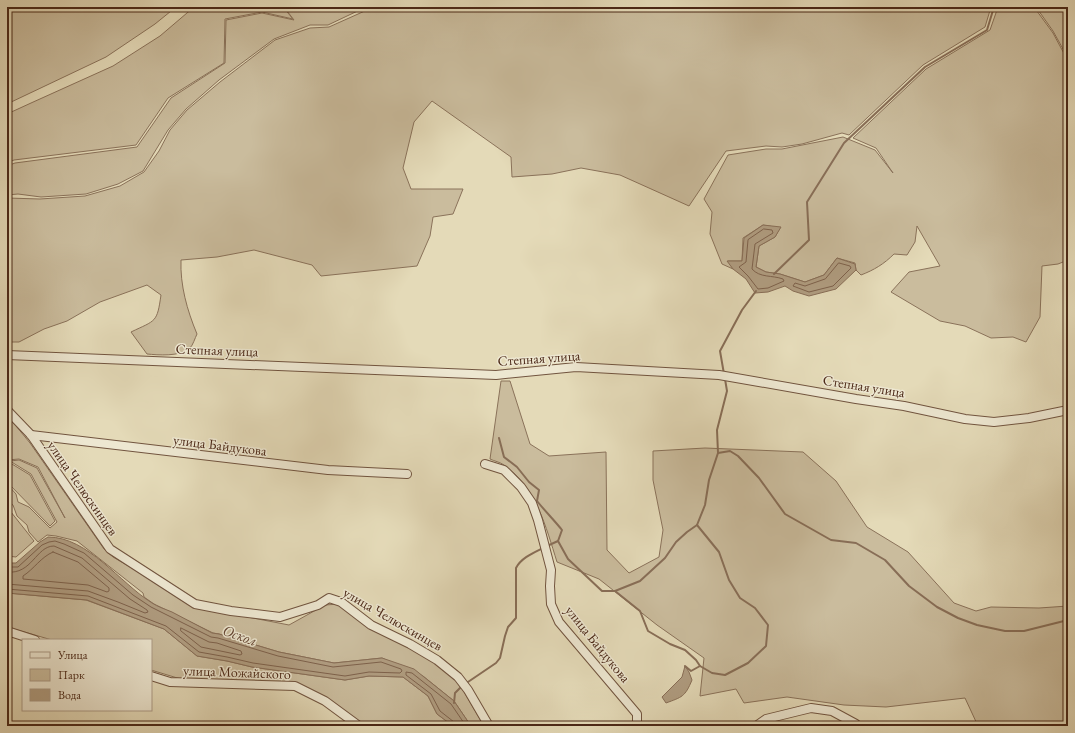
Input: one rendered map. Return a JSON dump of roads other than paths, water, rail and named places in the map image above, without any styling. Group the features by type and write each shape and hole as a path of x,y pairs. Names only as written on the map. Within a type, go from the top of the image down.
{"street":[{"name":"Степная улица","path":"7,354 496,375 576,367 719,374 856,399 904,406 964,419 994,422 1029,418 1068,410"},
{"name":"улица Челюскинцев","path":"7,410 31,436 110,549 195,604 231,611 280,617 318,605 328,598 341,602 371,625 410,644 437,660 458,677 466,687 489,726"},
{"name":"улица Байдукова","path":"31,436 328,470 407,474"},
{"name":"улица Байдукова","path":"485,464 504,470 522,487 532,503 551,570 551,604 559,622 637,714 637,726"},
{"path":"7,631 32,639"},
{"name":"улица Можайского","path":"152,676 170,682 295,686 325,701 359,726"},
{"path":"756,726 766,719 811,708 832,711 856,724"}],"water":[{"path":"763,225 781,227 775,237 759,246 756,267 766,272 780,274 805,282 824,275 837,258 855,264 856,270 836,289 809,296 793,291 785,286 768,292 755,293 746,279 733,269 727,261 742,261 744,238"},
{"path":"48,537 63,539 77,544 103,562 152,603 212,633 279,652 334,663 382,658 414,669 454,701 471,726 453,726 437,714 428,696 403,677 369,676 345,680 252,667 197,656 164,629 87,600 7,593 7,563 16,563"},
{"path":"685,666 692,680 690,686 682,696 666,703 662,697 682,677"}],"waterway":[{"path":"774,274 809,240 807,202 844,143 925,67 987,30 994,7"},
{"path":"724,374 720,351 742,310 756,291"},
{"path":"558,541 568,559 602,591 615,591 640,581 665,558 676,542 697,525 705,505 709,480 718,453 717,430 727,391 725,379"},
{"path":"499,438 504,457 517,467 529,482 539,490 537,501 562,530 558,541 547,546"},
{"path":"718,453 730,451 738,456 759,478 785,514 831,540 856,543 885,560 909,586 937,607 958,618 977,625 1005,631 1024,631 1068,620"},
{"path":"697,525 719,552 729,580 740,598 755,608 768,625 766,646 748,663 725,675 712,673 700,666"},
{"path":"465,684 496,663 500,658 508,627 516,618 516,568 524,559 543,548"},
{"path":"615,591 640,611 648,631 670,644 685,650 700,666 691,671 685,666"},
{"path":"454,703 455,693 462,686"}],"water label":[{"name":"Оскол","path":"240,635"}]}
